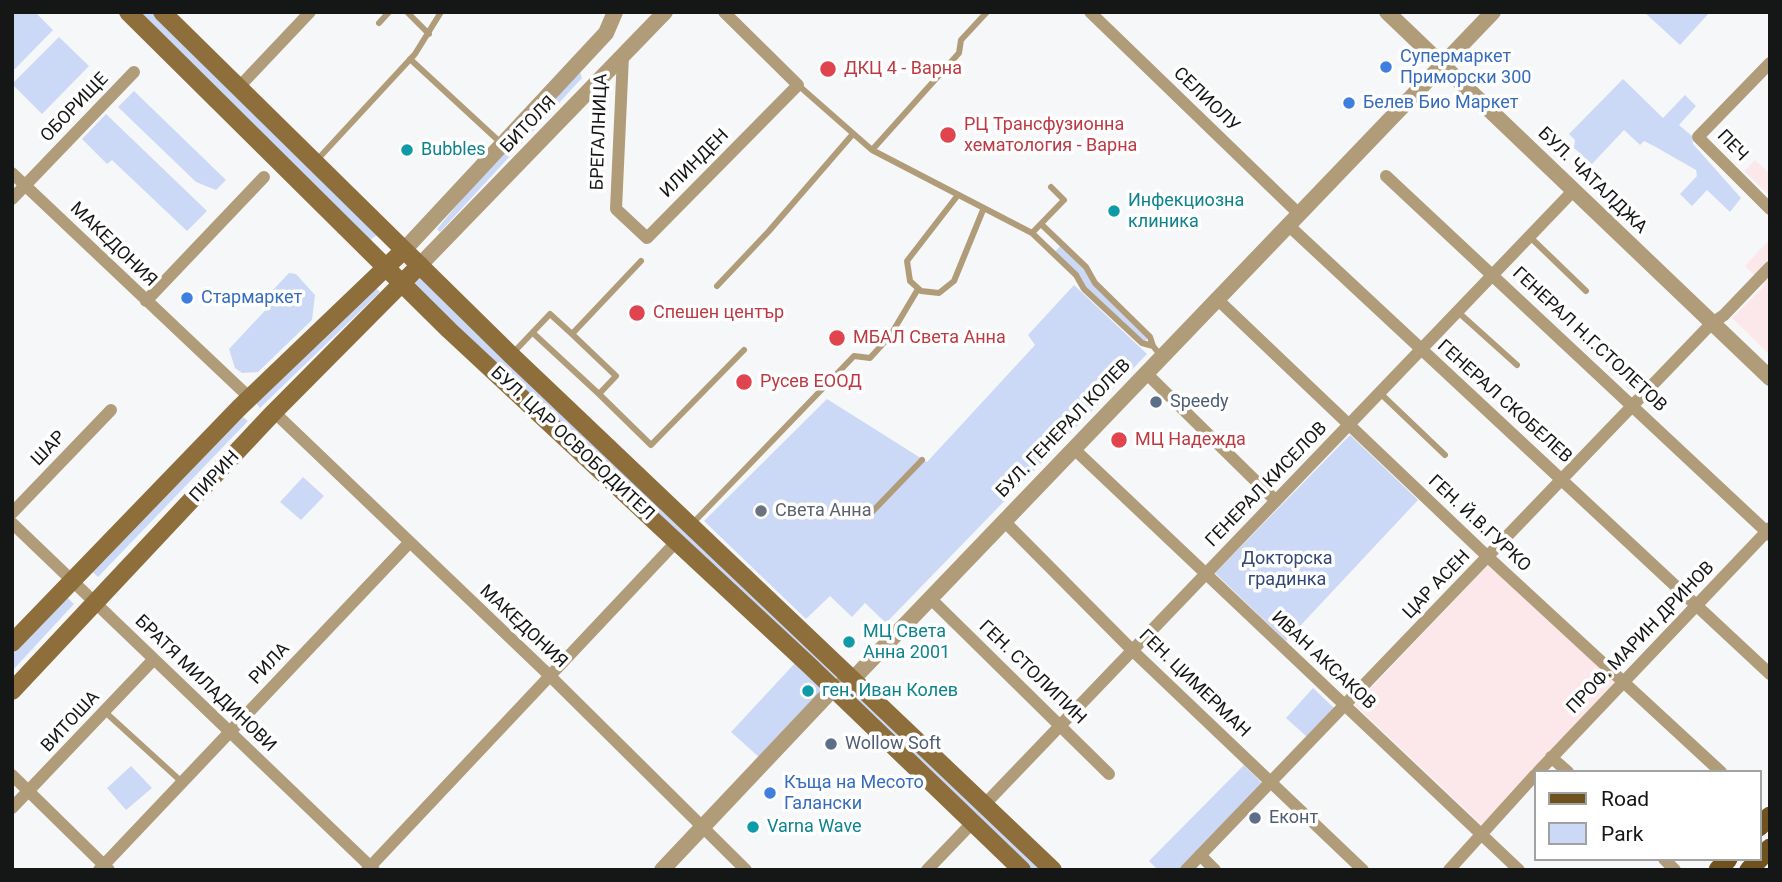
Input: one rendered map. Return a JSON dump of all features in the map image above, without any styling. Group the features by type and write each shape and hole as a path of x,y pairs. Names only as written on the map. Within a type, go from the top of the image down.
{"main road":[{"name":"БУЛ. ЦАР ОСВОБОДИТЕЛ","path":"128,12 494,373 677,541 1022,870"},
{"name":"БУЛ. ЦАР ОСВОБОДИТЕЛ","path":"162,12 511,355 1053,870"},
{"name":"ПИРИН","path":"12,643 250,398 404,250"},
{"name":"ПИРИН","path":"12,691 274,412 420,265"},
{"path":"494,373 511,355"}],"street":[{"path":"239,88 310,12"},
{"name":"БИТОЛЯ","path":"404,250 606,33 615,12"},
{"name":"БИТОЛЯ","path":"420,265 665,12"},
{"path":"724,12 798,85"},
{"name":"СЕЛИОЛУ","path":"1090,12 1292,219"},
{"name":"БУЛ. ЧАТАЛДЖА","path":"1387,12 1770,378"},
{"name":"БУЛ. ГЕНЕРАЛ КОЛЕВ","path":"662,870 833,689 852,680 1004,521 1145,372 1157,351 1216,298 1493,12"},
{"name":"БРЕГАЛНИЦА","path":"616,209 622,56"},
{"name":"ПЕЧ","path":"1770,63 1698,137 1770,209"},
{"name":"ОБОРИЩЕ","path":"12,199 134,72"},
{"name":"ИЛИНДЕН","path":"616,209 647,238 798,85"},
{"name":"МАКЕДОНИЯ","path":"12,173 250,398"},
{"name":"ГЕНЕРАЛ Н.Г.СТОЛЕТОВ","path":"1385,176 1768,532"},
{"path":"146,301 264,177"},
{"name":"ГЕНЕРАЛ КИСЕЛОВ","path":"985,804 1574,190"},
{"name":"ГЕНЕРАЛ СКОБЕЛЕВ","path":"1292,219 1421,350 1770,674"},
{"name":"ЦАР АСЕН","path":"1186,870 1633,404 1770,267"},
{"name":"ГЕН. Й.В.ГУРКО","path":"1216,298 1488,557 1719,770"},
{"path":"1145,372 1276,501"},
{"name":"ШАР","path":"12,513 111,410"},
{"name":"МАКЕДОНИЯ","path":"274,412 550,676 746,870"},
{"name":"ИВАН АКСАКОВ","path":"1073,448 1519,870"},
{"name":"ГЕН. ЦИМЕРМАН","path":"1004,521 1133,651 1363,870"},
{"name":"БРАТЯ МИЛАДИНОВИ","path":"12,523 370,869"},
{"name":"ПРОФ. МАРИН ДРИНОВ","path":"1540,770 1768,532"},
{"path":"370,869 677,541"},
{"name":"РИЛА","path":"104,868 409,543"},
{"name":"ГЕН. СТОЛИПИН","path":"930,598 1109,774"},
{"name":"ВИТОША","path":"12,808 154,659"},
{"path":"1551,757 1566,770"},
{"path":"12,775 104,868"},
{"name":"ПРОФ. МАРИН ДРИНОВ","path":"1449,870 1534,776"},
{"path":"927,870 973,822"},
{"path":"1200,855 1215,870"}],"lane":[{"path":"379,23 389,12"},
{"path":"407,12 429,34"},
{"path":"315,162 410,58 429,34 441,12"},
{"path":"872,150 959,53 961,40 987,12"},
{"path":"410,58 501,144"},
{"path":"798,85 872,150 983,210 1032,233 1076,275 1084,289 1142,344 1157,351"},
{"path":"717,286 769,231 852,135"},
{"path":"1032,233 1065,200 1051,187"},
{"path":"958,195 907,261 908,275 918,289 939,293 950,286 983,210"},
{"path":"1041,224 1086,267 1095,283 1150,337 1157,351"},
{"path":"1530,237 1586,291"},
{"path":"572,334 640,261"},
{"path":"691,525 854,356 870,358 890,336 918,289"},
{"path":"1458,312 1517,365"},
{"path":"511,355 550,314 616,376 599,394"},
{"path":"533,332 651,445 744,351"},
{"path":"1380,393 1445,455"},
{"path":"872,512 922,460"},
{"path":"104,711 184,783"}],"shaded area":[{"path":"1755,160 1770,174 1770,196 1744,171"},
{"path":"1770,239 1770,355 1732,318 1765,285 1745,266"},
{"path":"1489,564 1616,682 1482,825 1355,705"}],"green space":[{"path":"12,12 35,12 53,30 12,72"},
{"path":"128,12 162,12 384,230 363,245"},
{"path":"1644,12 1710,12 1680,45"},
{"path":"59,37 89,66 42,114 12,84"},
{"path":"580,72 582,78 440,232 437,229 508,144"},
{"path":"1623,79 1663,118 1685,95 1696,106 1679,125 1692,136 1693,144 1741,198 1730,212 1707,190 1692,206 1680,194 1697,176 1696,170 1644,141 1640,145 1624,130 1592,164 1574,148 1575,140 1569,134"},
{"path":"134,91 226,180 216,190 196,182 118,107"},
{"path":"106,114 207,211 187,231 112,160 107,164 82,139"},
{"path":"1062,244 1086,267 1095,283 1150,337 1142,343 1084,289 1054,253"},
{"path":"420,265 1053,870 1022,870 402,283"},
{"path":"289,273 296,274 315,295 312,320 258,372 242,373 235,368 229,349 275,300 272,291"},
{"path":"1074,285 1147,354 886,623 865,603 852,617 830,596 806,619 704,521 827,399 927,462 1035,345 1028,335"},
{"path":"374,286 380,292 260,408 256,403"},
{"path":"243,417 248,421 98,577 93,572"},
{"name":"Докторска градинка","path":"1350,435 1418,500 1286,641 1215,573"},
{"path":"303,477 324,496 301,520 280,502"},
{"path":"67,597 74,604 12,671 12,655"},
{"path":"796,662 825,690 760,758 731,732"},
{"path":"1313,688 1334,708 1307,737 1286,718"},
{"path":"1244,765 1263,784 1180,870 1158,870 1149,861"},
{"path":"131,766 152,788 126,810 107,788"}],"place":[{"name":"Супермаркет Приморски 300","path":"1386,67"},
{"name":"ДКЦ 4 - Варна","path":"828,69"},
{"name":"Белев Био Маркет","path":"1349,103"},
{"name":"РЦ Трансфузионна хематология - Варна","path":"948,135"},
{"name":"Bubbles","path":"407,150"},
{"name":"Инфекциозна клиника","path":"1114,211"},
{"name":"Стармаркет","path":"187,298"},
{"name":"Спешен център","path":"637,313"},
{"name":"МБАЛ Света Анна","path":"837,338"},
{"name":"Русев ЕООД","path":"744,382"},
{"name":"Speedy","path":"1156,402"},
{"name":"МЦ Надежда","path":"1119,440"},
{"name":"Света Анна","path":"761,511"},
{"name":"МЦ Света Анна 2001","path":"849,642"},
{"name":"ген. Иван Колев","path":"808,691"},
{"name":"Wollow Soft","path":"831,744"},
{"name":"Къща на Месото Галански","path":"770,793"},
{"name":"Еконт","path":"1255,818"},
{"name":"Varna Wave","path":"753,827"}]}
